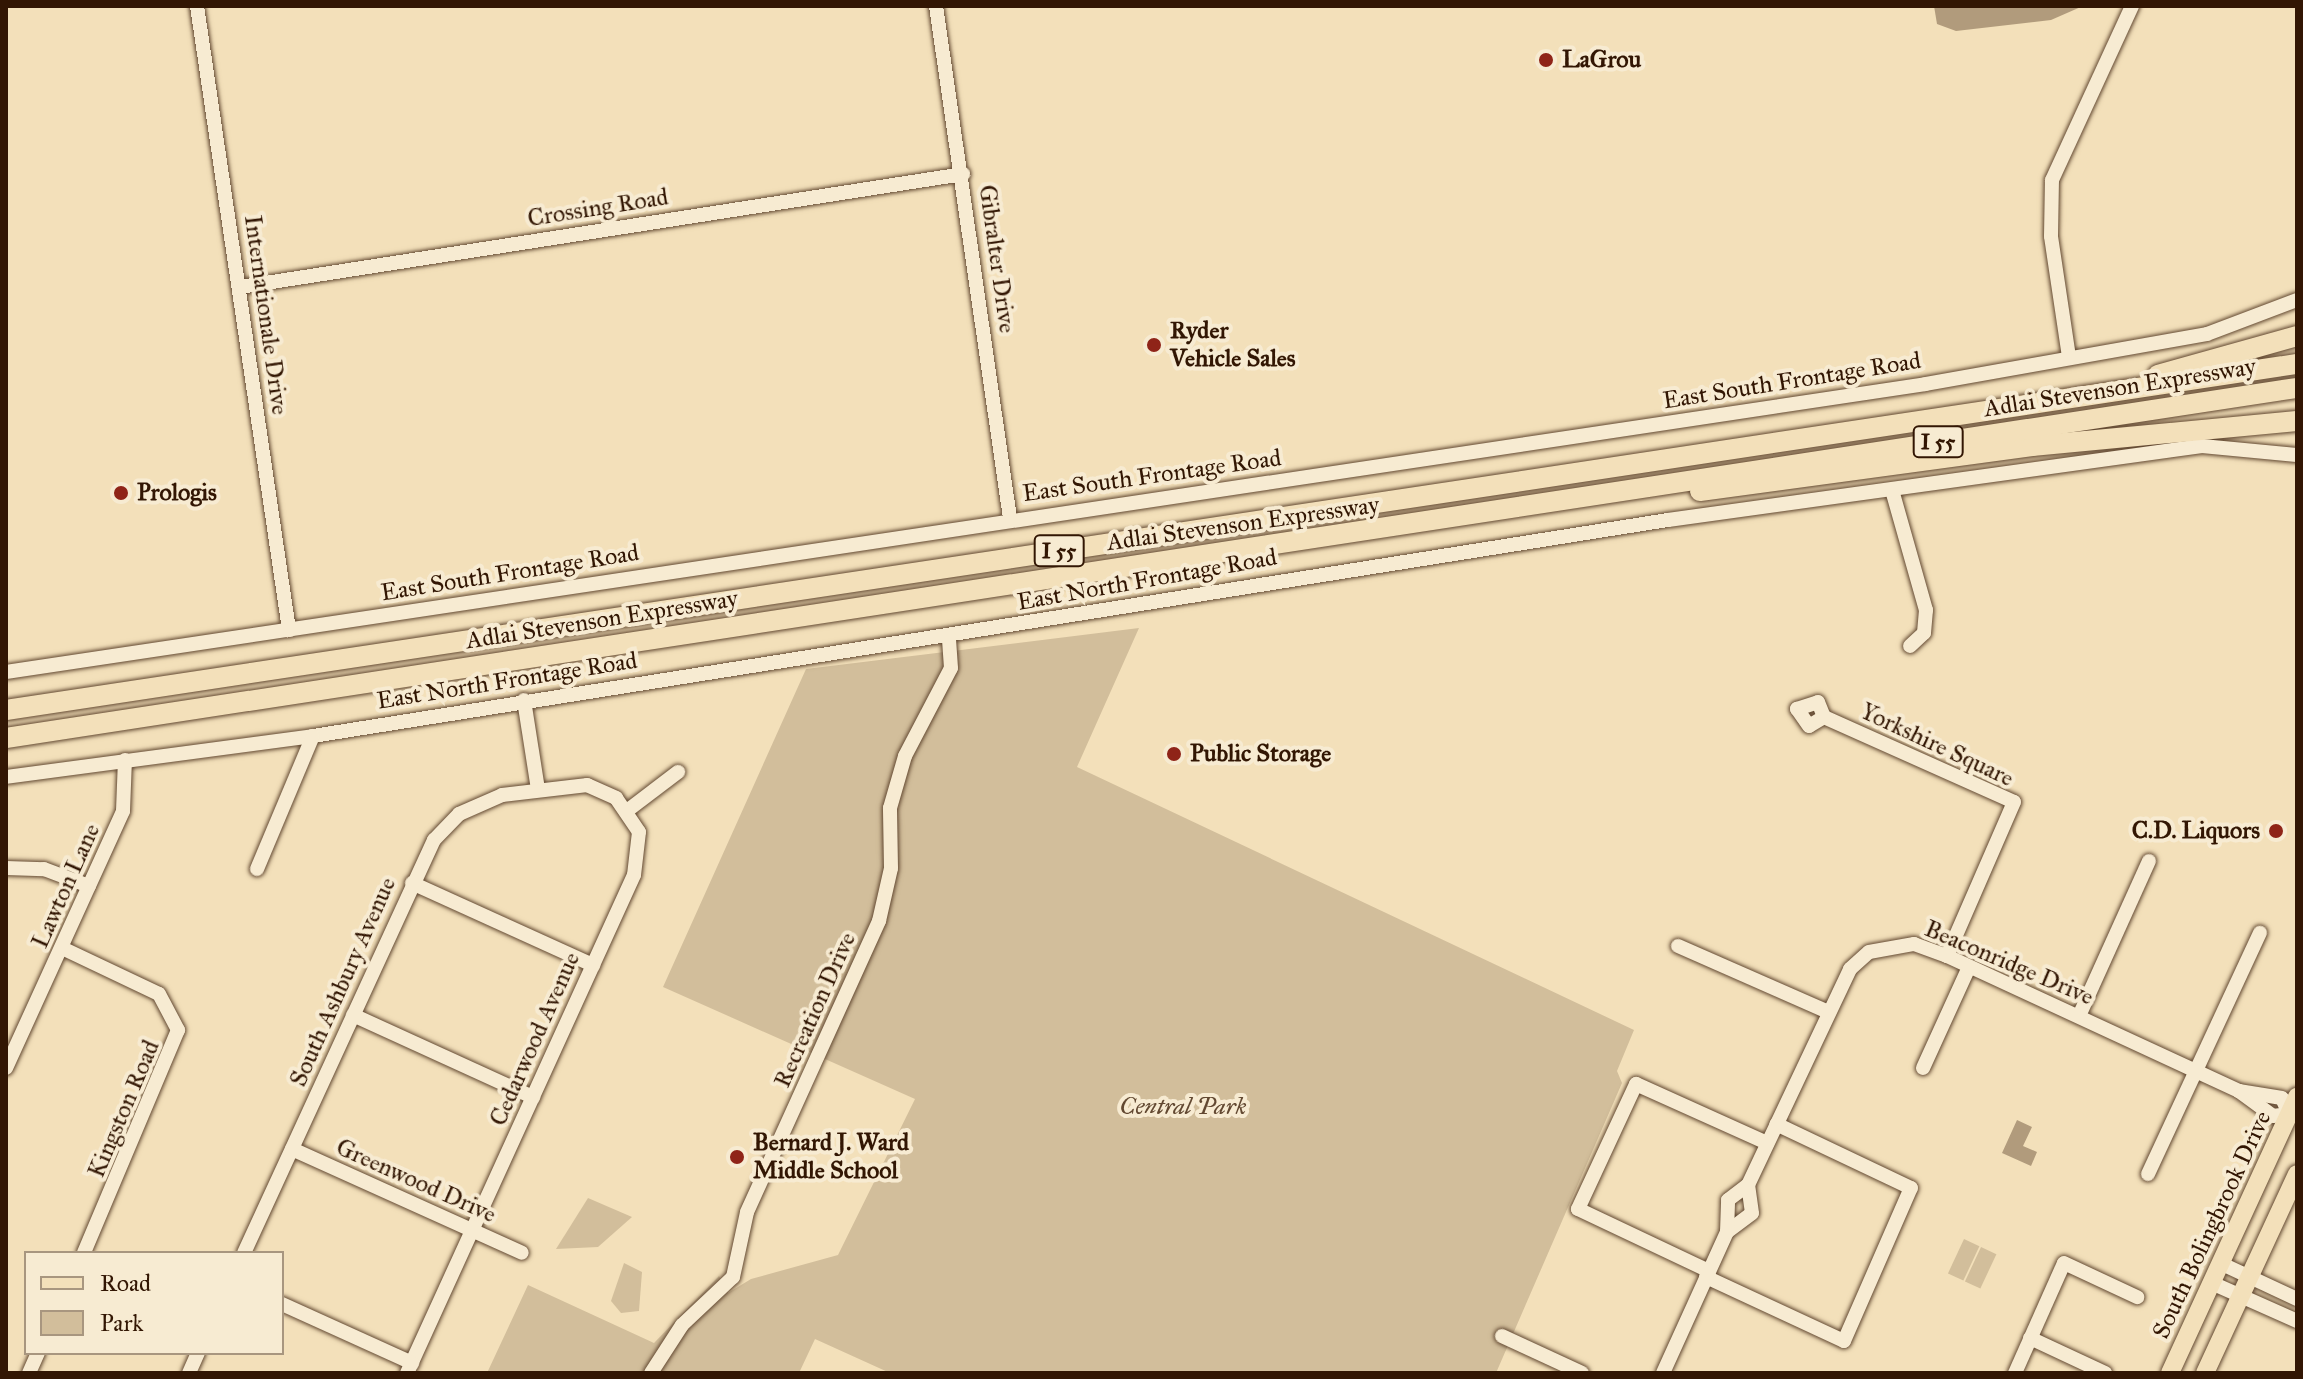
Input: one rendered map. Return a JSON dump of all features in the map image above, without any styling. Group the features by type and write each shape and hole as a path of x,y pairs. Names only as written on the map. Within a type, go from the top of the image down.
{"highway":[{"path":"2113,390 2297,336"},
{"name":"Adlai Stevenson Expressway","path":"6,710 2297,364"},
{"name":"Adlai Stevenson Expressway","path":"6,738 2297,388"},
{"path":"1580,498 1730,489 2032,446 2297,421"}],"main road":[{"name":"South Bolingbrook Drive","path":"2170,1373 2214,1284 2293,1105"},
{"path":"2205,1373 2297,1174"}],"street":[{"name":"Internationale Drive","path":"197,6 289,630"},
{"name":"Gibralter Drive","path":"936,6 963,174 1010,518"},
{"path":"2069,357 2051,236 2052,180 2132,6"},
{"name":"Crossing Road","path":"240,287 963,174"},
{"name":"East South Frontage Road","path":"6,672 2069,357 2207,334 2297,300"},
{"name":"East North Frontage Road","path":"6,777 313,736 524,700 949,637 1428,555 2202,446 2297,455"},
{"path":"1892,490 1926,610 1924,633 1910,646"},
{"name":"Recreation Drive","path":"651,1373 682,1325 733,1277 747,1212 879,921 891,868 890,808 905,756 951,668 949,637"},
{"path":"524,700 538,789 587,785 628,810 678,772"},
{"name":"Yorkshire Square","path":"1824,717 2014,802 1947,956"},
{"path":"257,869 313,736"},
{"name":"Lawton Lane","path":"8,1059 123,811 125,760"},
{"name":"South Ashbury Avenue","path":"245,1251 434,840 459,814 488,799 538,789"},
{"name":"Cedarwood Avenue","path":"410,1368 639,860 639,832 628,810"},
{"path":"2079,1016 2149,861"},
{"path":"6,868 44,869 89,886"},
{"path":"412,883 593,965"},
{"path":"2148,1174 2260,933"},
{"name":"Beaconridge Drive","path":"1727,1232 1726,1205 1748,1185 1850,969 1869,952 1914,944 1947,956 2239,1091 2262,1111 2293,1105"},
{"path":"1678,946 1828,1012"},
{"name":"Kingston Road","path":"62,948 159,994 178,1030 85,1251"},
{"path":"1923,1068 1969,967"},
{"path":"353,1015 533,1097"},
{"path":"1767,1143 1636,1084 1578,1209 1844,1341 1911,1188 1776,1124"},
{"name":"Greenwood Drive","path":"292,1149 522,1253"},
{"name":"Beaconridge Drive","path":"1663,1373 1727,1232 1752,1213 1748,1185"},
{"path":"2015,1373 2064,1263 2137,1297"},
{"path":"2222,1264 2297,1299"},
{"path":"2214,1284 2297,1321"},
{"path":"284,1305 410,1368"},
{"path":"1502,1336 1582,1373"},
{"path":"2030,1338 2105,1373"}],"green space":[{"name":"Central Park","path":"1139,628 1077,767 1634,1030 1617,1071 1622,1083 1496,1373 890,1373 815,1339 799,1373 487,1373 528,1285 654,1343 719,1276 728,1293 751,1279 838,1255 915,1099 663,987 806,669"},
{"path":"588,1198 632,1217 598,1247 556,1249"},
{"path":"1964,1239 1979,1246 1963,1281 1948,1273"},
{"path":"1981,1247 1996,1254 1980,1289 1965,1281"},
{"path":"624,1263 642,1272 639,1311 621,1313 611,1301"}],"shaded area":[{"path":"1934,6 2083,6 2051,20 1956,31 1937,24"},
{"path":"2017,1120 2032,1127 2023,1146 2037,1152 2031,1166 2002,1153"}],"place":[{"name":"LaGrou","path":"1546,60"},
{"name":"Ryder Vehicle Sales","path":"1154,345"},
{"name":"Prologis","path":"121,493"},
{"name":"Public Storage","path":"1174,754"},
{"name":"C.D. Liquors","path":"2276,831"},
{"name":"Bernard J. Ward Middle School","path":"737,1157"}]}
